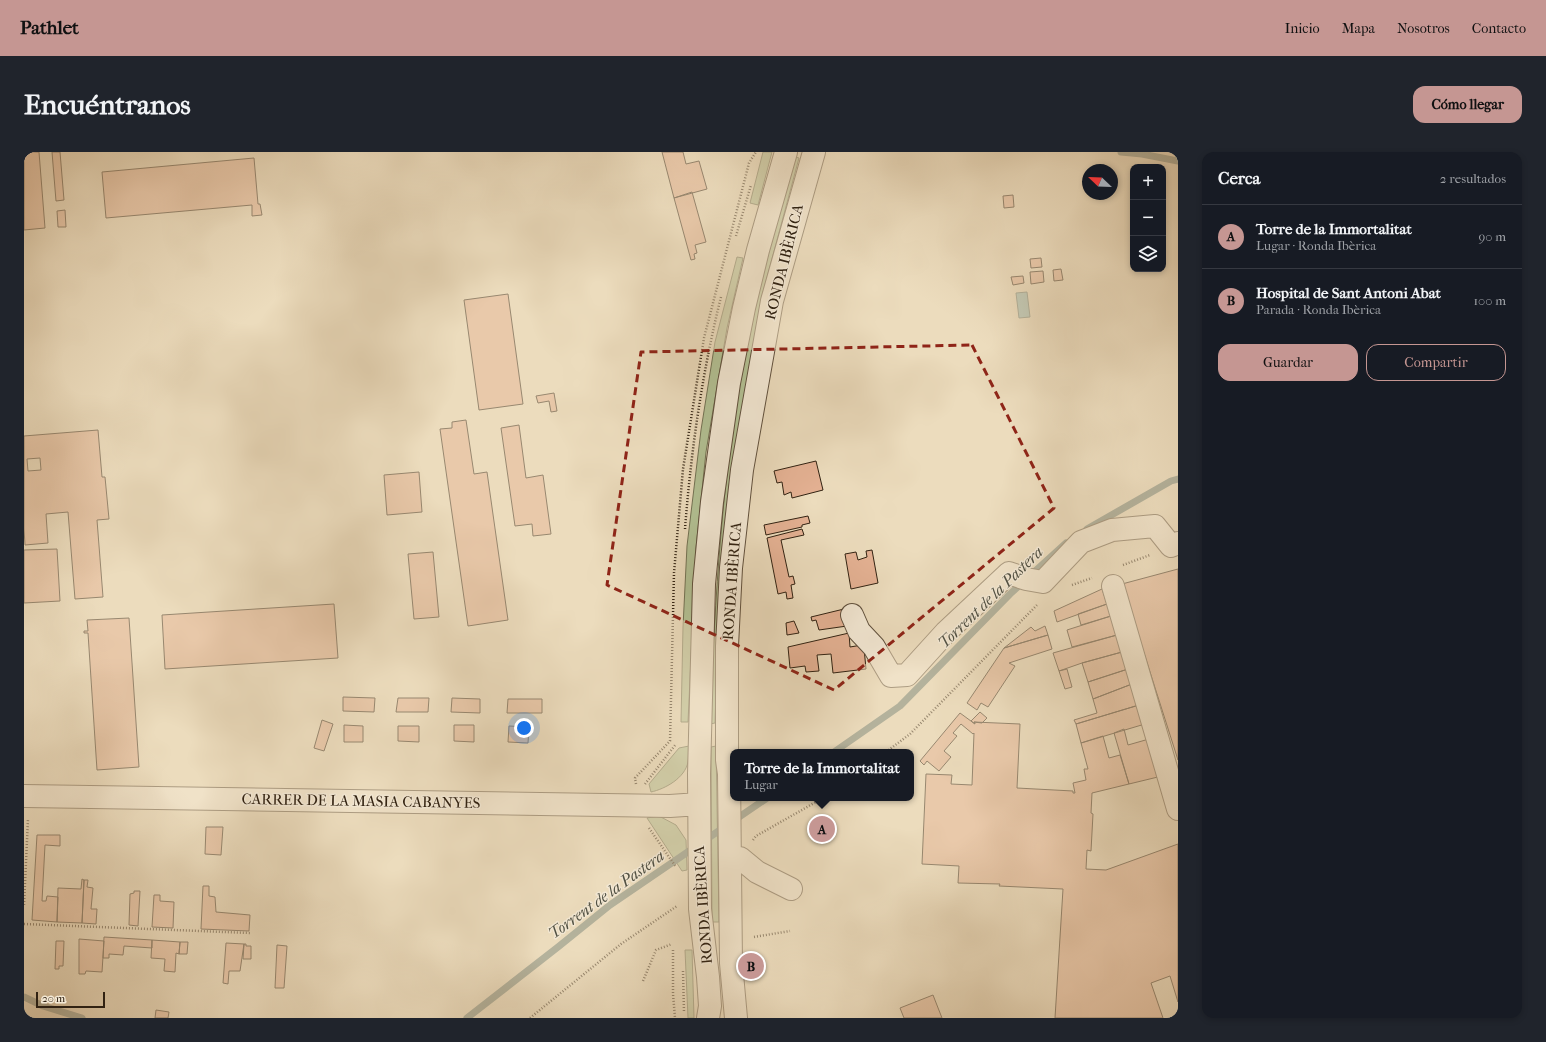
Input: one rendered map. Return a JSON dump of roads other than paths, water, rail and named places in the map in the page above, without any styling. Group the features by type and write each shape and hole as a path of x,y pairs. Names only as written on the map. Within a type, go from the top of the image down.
{"street":[{"name":"RONDA IBÈRICA","path":"708,1018 710,1006 708,977 700,909 699,804 704,584 713,495 729,383 744,308 758,250 786,152"},
{"name":"RONDA IBÈRICA","path":"736,1018 731,963 729,774 726,760 727,646 732,568 742,470 772,301 814,152"},
{"path":"852,615 859,632 874,647 891,676 907,675 946,632 1009,573 1026,579 1043,582 1081,542 1112,530 1155,526 1174,545"},
{"path":"1108,577 1178,809"},
{"name":"CARRER DE LA MASIA CABANYES","path":"27,796 670,806 699,804"},
{"path":"740,858 757,872 791,890"}],"water":[{"path":"1027,292 1030,317 1019,318 1016,293"}],"waterway":[{"path":"1121,152 1142,154 1178,161"},
{"name":"Torrent de la Pastera","path":"1087,529 1171,481 1178,479"},
{"name":"Torrent de la Pastera","path":"838,749 900,706 1010,594 1066,543"},
{"name":"Torrent de la Pastera","path":"467,1018 610,905 763,801"},
{"path":"24,997 43,1006 82,1018"}],"place":[{"name":"Torre de la Immortalitat","path":"822,829"},
{"name":"Hospital de Sant Antoni Abat","path":"751,966"}]}
